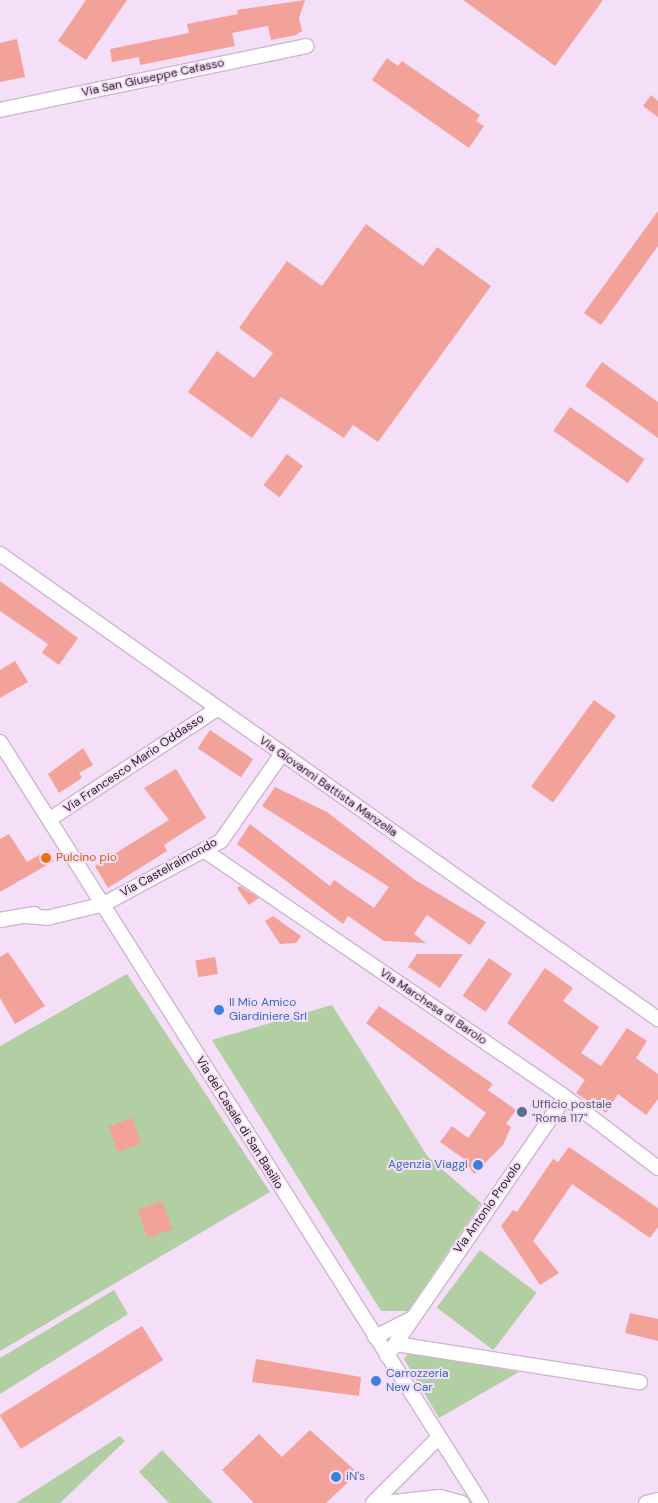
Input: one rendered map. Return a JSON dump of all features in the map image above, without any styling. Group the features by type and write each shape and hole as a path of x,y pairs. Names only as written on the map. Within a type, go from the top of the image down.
{"street":[{"name":"Via San Giuseppe Cafasso","path":"0,110 306,46"},
{"name":"Via Giovanni Battista Manzella","path":"0,554 658,1019"},
{"name":"Via Francesco Mario Oddasso","path":"50,819 217,709"},
{"name":"Via del Casale di San Basilio","path":"0,742 104,904 438,1438 481,1503"},
{"name":"Via Castelraimondo","path":"0,920 26,916 47,918 104,904 185,857 205,851 220,841 282,755"},
{"name":"Via Marchesa di Barolo","path":"205,851 565,1097 658,1168"},
{"name":"Via Antonio Provolo","path":"388,1356 565,1097"},
{"path":"375,1336 412,1319"},
{"path":"396,1344 640,1382"},
{"path":"373,1503 438,1438"},
{"path":"384,1503 440,1497 462,1503"},
{"path":"646,1503 658,1500"}],"green space":[{"path":"127,974 270,1192 0,1351 0,1046"},
{"path":"332,1005 428,1157 481,1203 408,1311 381,1311 212,1040"},
{"path":"480,1250 537,1293 493,1350 437,1308"},
{"path":"114,1290 128,1314 0,1394 0,1358"},
{"path":"409,1352 519,1372 439,1418 404,1359"},
{"path":"120,1436 125,1441 60,1503 16,1503"},
{"path":"162,1450 213,1503 169,1503 139,1472"}],"building":[{"path":"86,0 127,0 86,60 58,41"},
{"path":"305,0 299,18 302,31 296,35 271,40 268,26 232,33 235,46 140,65 139,57 112,62 110,49 189,33 187,24 238,14 237,10"},
{"path":"463,0 603,0 555,66"},
{"path":"17,39 25,77 0,82 0,43"},
{"path":"387,58 398,66 402,61 480,115 476,121 484,126 469,148 372,80"},
{"path":"651,95 658,101 658,117 643,106"},
{"path":"658,211 658,246 601,325 584,313"},
{"path":"366,224 423,266 437,247 491,286 378,442 353,425 344,438 281,397 252,438 188,392 217,351 254,378 273,353 239,328 287,261 322,286"},
{"path":"602,362 658,402 658,438 585,386"},
{"path":"570,407 645,459 628,483 553,431"},
{"path":"287,454 303,466 280,497 264,485"},
{"path":"0,581 78,638 59,665 42,653 48,644 0,611"},
{"path":"15,661 28,682 0,698 0,670"},
{"path":"594,700 616,716 553,802 531,787"},
{"path":"210,730 253,759 241,777 198,748"},
{"path":"83,748 93,765 79,773 82,778 59,793 48,774"},
{"path":"176,769 206,818 164,845 167,851 108,888 95,866 169,820 144,788"},
{"path":"275,787 327,812 415,880 486,922 470,945 427,915 414,934 426,943 384,941 348,916 343,924 237,844 250,824 330,886 334,880 374,908 389,887 262,806"},
{"path":"9,834 27,862 48,850 54,861 0,892 0,839"},
{"path":"240,886 259,898 249,905 237,888"},
{"path":"273,916 301,936 296,943 280,944 265,921"},
{"path":"8,952 45,1006 15,1024 0,998 0,957"},
{"path":"417,954 463,954 440,988 408,967"},
{"path":"215,957 218,974 198,977 195,960"},
{"path":"489,958 512,974 486,1012 463,996"},
{"path":"545,968 573,988 563,1001 599,1027 581,1053 601,1066 627,1028 647,1041 636,1058 658,1074 658,1099 646,1115 618,1094 606,1113 576,1093 585,1080 507,1023"},
{"path":"379,1006 493,1084 488,1090 516,1110 506,1124 511,1127 503,1145 474,1174 464,1159 440,1142 452,1126 468,1138 486,1113 366,1023"},
{"path":"132,1118 141,1143 118,1152 109,1127"},
{"path":"569,1147 658,1208 658,1227 650,1238 572,1184 533,1241 559,1273 540,1285 501,1226 513,1210 517,1212 553,1159 558,1162"},
{"path":"162,1201 172,1229 148,1238 138,1210"},
{"path":"630,1313 658,1319 658,1341 625,1333"},
{"path":"142,1326 163,1360 21,1449 0,1415"},
{"path":"256,1359 361,1377 359,1396 252,1382"},
{"path":"310,1430 358,1473 326,1503 254,1503 222,1470 259,1434 282,1457"}],"place":[{"name":"Pulcino pio","path":"46,858"},
{"name":"Il Mio Amico Giardiniere Srl","path":"219,1010"},
{"name":"Ufficio postale \"Roma 117\"","path":"522,1112"},
{"name":"Agenzia Viaggi","path":"478,1165"},
{"name":"Carrozzeria New Car","path":"376,1381"},
{"name":"iN's","path":"336,1477"}]}
